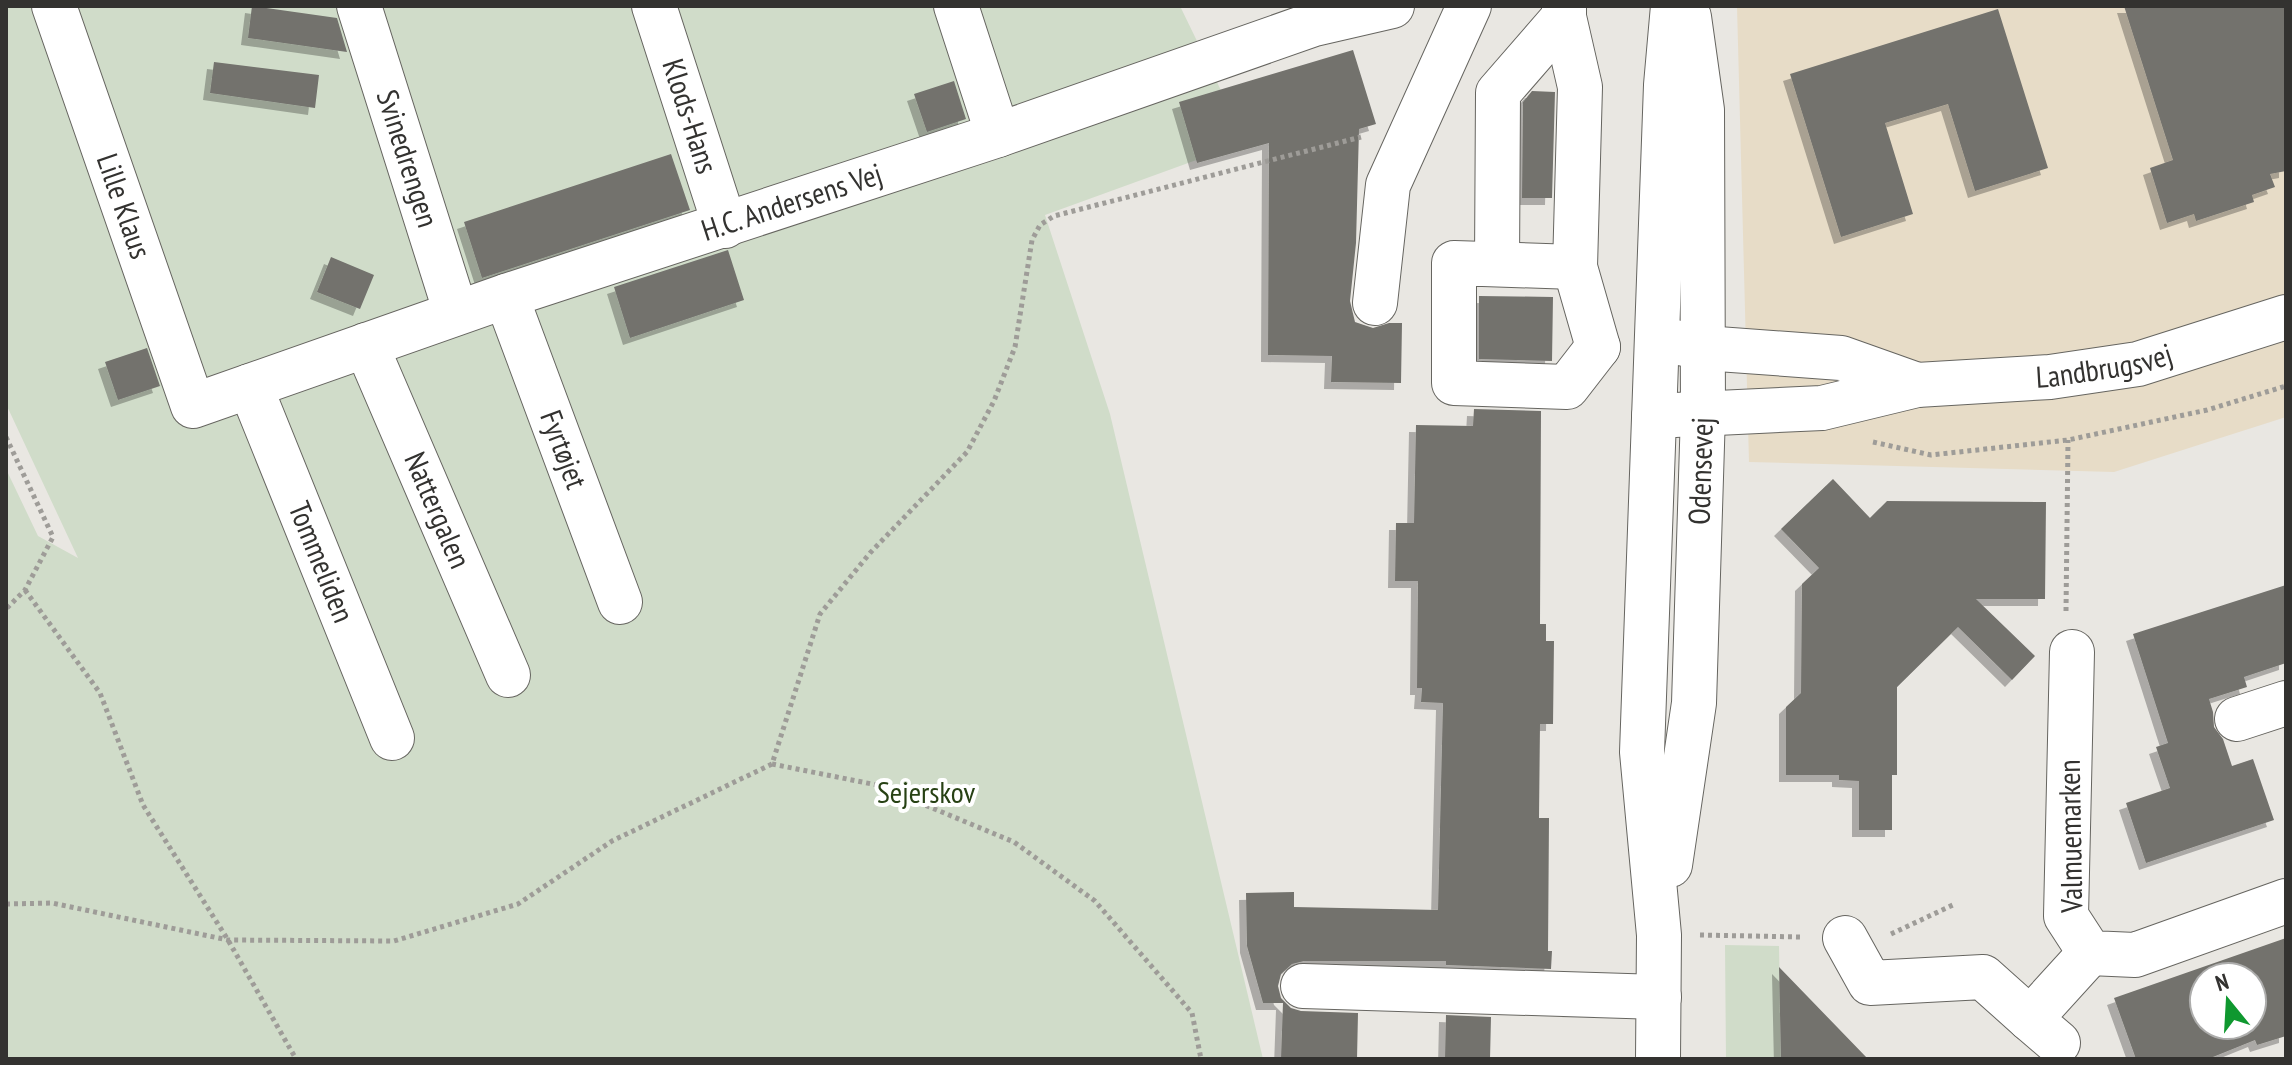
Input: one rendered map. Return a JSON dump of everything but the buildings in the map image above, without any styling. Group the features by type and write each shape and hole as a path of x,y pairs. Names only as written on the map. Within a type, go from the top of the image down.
{"main road":[{"name":"Lille Klaus","path":"54,6 193,406"},
{"name":"Svinedrengen","path":"359,6 456,313"},
{"name":"Klods-Hans","path":"654,6 725,226"},
{"path":"956,6 998,135"},
{"name":"H.C. Andersens Vej","path":"193,406 506,296 998,135 1314,15 1392,6"},
{"path":"1375,303 1388,185 1469,6"},
{"name":"Odensevej","path":"1658,1059 1659,935 1642,752 1666,85 1673,6"},
{"name":"Odensevej","path":"1659,935 1694,703 1704,348 1702,110 1688,6"},
{"path":"1497,264 1498,93 1564,11"},
{"path":"1564,11 1580,87 1575,267 1598,347 1567,387 1454,383 1454,263 1575,267"},
{"name":"Fyrtøjet","path":"506,296 620,602"},
{"name":"Landbrugsvej","path":"1654,416 1822,408 1917,385 2050,377 2138,364 2286,317"},
{"name":"Nattergalen","path":"366,345 508,675"},
{"name":"Landbrugsvej","path":"1598,347 1656,354 1704,348 1841,358 1917,385"},
{"name":"Tommeliden","path":"250,386 392,738"},
{"name":"Valmuemarken","path":"2072,652 2066,916 2090,953 2135,955 2286,901"},
{"path":"2237,719 2286,703"},
{"path":"1845,938 1870,983 1983,977 2044,1031 2090,953"},
{"path":"1303,986 1659,997"}],"path":[{"path":"772,764 820,614 870,553 967,452 994,401 1015,347 1032,240 1040,225 1054,216 1363,137"},
{"path":"1871,442 1931,455 2068,440 2207,410 2286,386"},
{"path":"6,437 53,537 25,590 6,609"},
{"path":"2068,440 2066,634 2072,652"},
{"path":"25,590 100,693 143,805 228,940 296,1059"},
{"path":"6,904 52,903 228,940 394,941 518,904 612,841 772,764 877,785 1014,842 1095,901 1182,1001 1192,1013 1201,1059"}],"shaded area":[{"path":"1737,6 2286,6 2286,417 2114,472 1749,462"}],"green space":[{"name":"Sejerskov","path":"6,6 1180,6 1246,142 1045,215 1110,414 1263,1059 6,1059 6,469 38,536 78,558 6,404"},
{"path":"1725,945 1779,946 1781,1059 1726,1059"}]}
